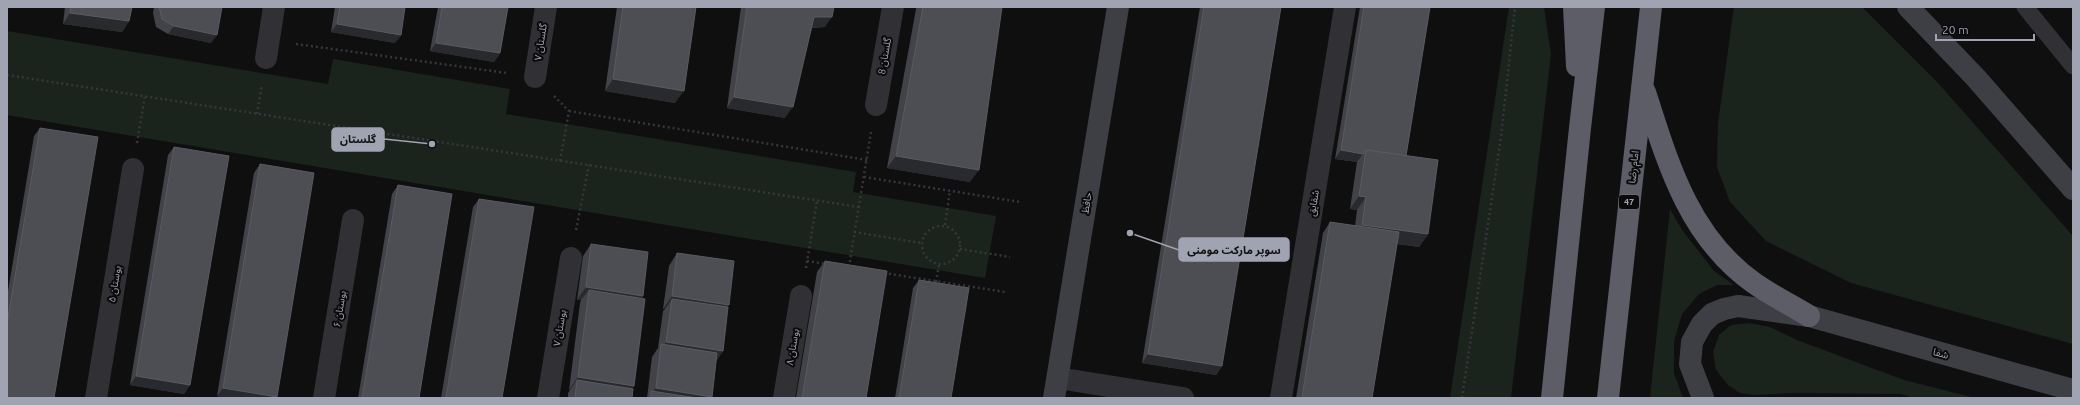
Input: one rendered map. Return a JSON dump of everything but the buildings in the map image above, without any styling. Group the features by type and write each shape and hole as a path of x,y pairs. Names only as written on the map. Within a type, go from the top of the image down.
{"highway":[{"path":"1574,7 1580,128"},
{"path":"1552,398 1594,7"},
{"name":"امام رضا","path":"1608,398 1651,7"},
{"path":"1642,83 1666,157 1687,207 1709,240 1730,262 1754,283 1809,316"}],"street":[{"path":"267,49 274,7"},
{"name":"گلستان ۷","path":"535,77 546,7"},
{"name":"گلستان 8","path":"876,105 893,7"},
{"name":"حافظ","path":"1056,388 1118,7"},
{"name":"شقایق","path":"1281,398 1345,7"},
{"path":"1908,7 1976,78 2073,189"},
{"name":"بوستان ۵","path":"96,398 133,170"},
{"name":"بوستان ۶","path":"324,398 353,220"},
{"name":"بوستان ۷","path":"548,398 571,258"},
{"name":"بوستان ۸","path":"784,398 801,296"},
{"name":"شفا","path":"1703,398 1690,364 1692,342 1702,324 1712,314 1724,309 1738,306 1809,316 2073,390"},
{"path":"1056,388 1183,398"}],"lane":[{"path":"2025,7 2073,66"}],"path":[{"path":"1462,398 1500,137 1515,7"},
{"path":"267,49 535,77 569,111 867,160 848,267"},
{"path":"7,75 859,207"},
{"path":"133,170 145,96"},
{"path":"560,161 569,111"},
{"path":"571,258 589,165"},
{"path":"864,177 1020,202"},
{"path":"945,225 950,191"},
{"path":"801,296 817,201"},
{"path":"945,225 954,230 957,234 960,239 960,249 956,258 948,263 938,265 929,261 923,253 921,243 925,233 934,226 945,225"},
{"path":"854,232 921,243"},
{"path":"960,249 1010,257"},
{"path":"807,261 828,264"},
{"path":"936,282 938,265"},
{"path":"842,266 856,269"},
{"path":"878,272 1005,292"}],"shaded area":[{"path":"1509,7 1544,7 1551,54 1511,398 1450,398"},
{"path":"1734,7 1862,7 1939,84 2073,236 2073,344 1851,283 1766,241 1730,202 1717,167 1718,123"},
{"path":"7,31 328,84 333,59 510,89 506,114 856,172 853,192 996,216 985,278 7,115"},
{"path":"1670,209 1682,230 1714,271 1734,285 1717,285 1699,294 1682,314 1674,341 1674,373 1683,398 1650,398"},
{"path":"1749,323 1770,327 1797,340 1904,380 1975,398 1915,398 1900,394 1795,393 1753,395 1740,393 1728,385 1716,370 1713,352 1719,335 1731,325"}],"place":[{"name":"گلستان","path":"432,144"},
{"name":"سوپر مارکت مومنی","path":"1130,233"}]}
